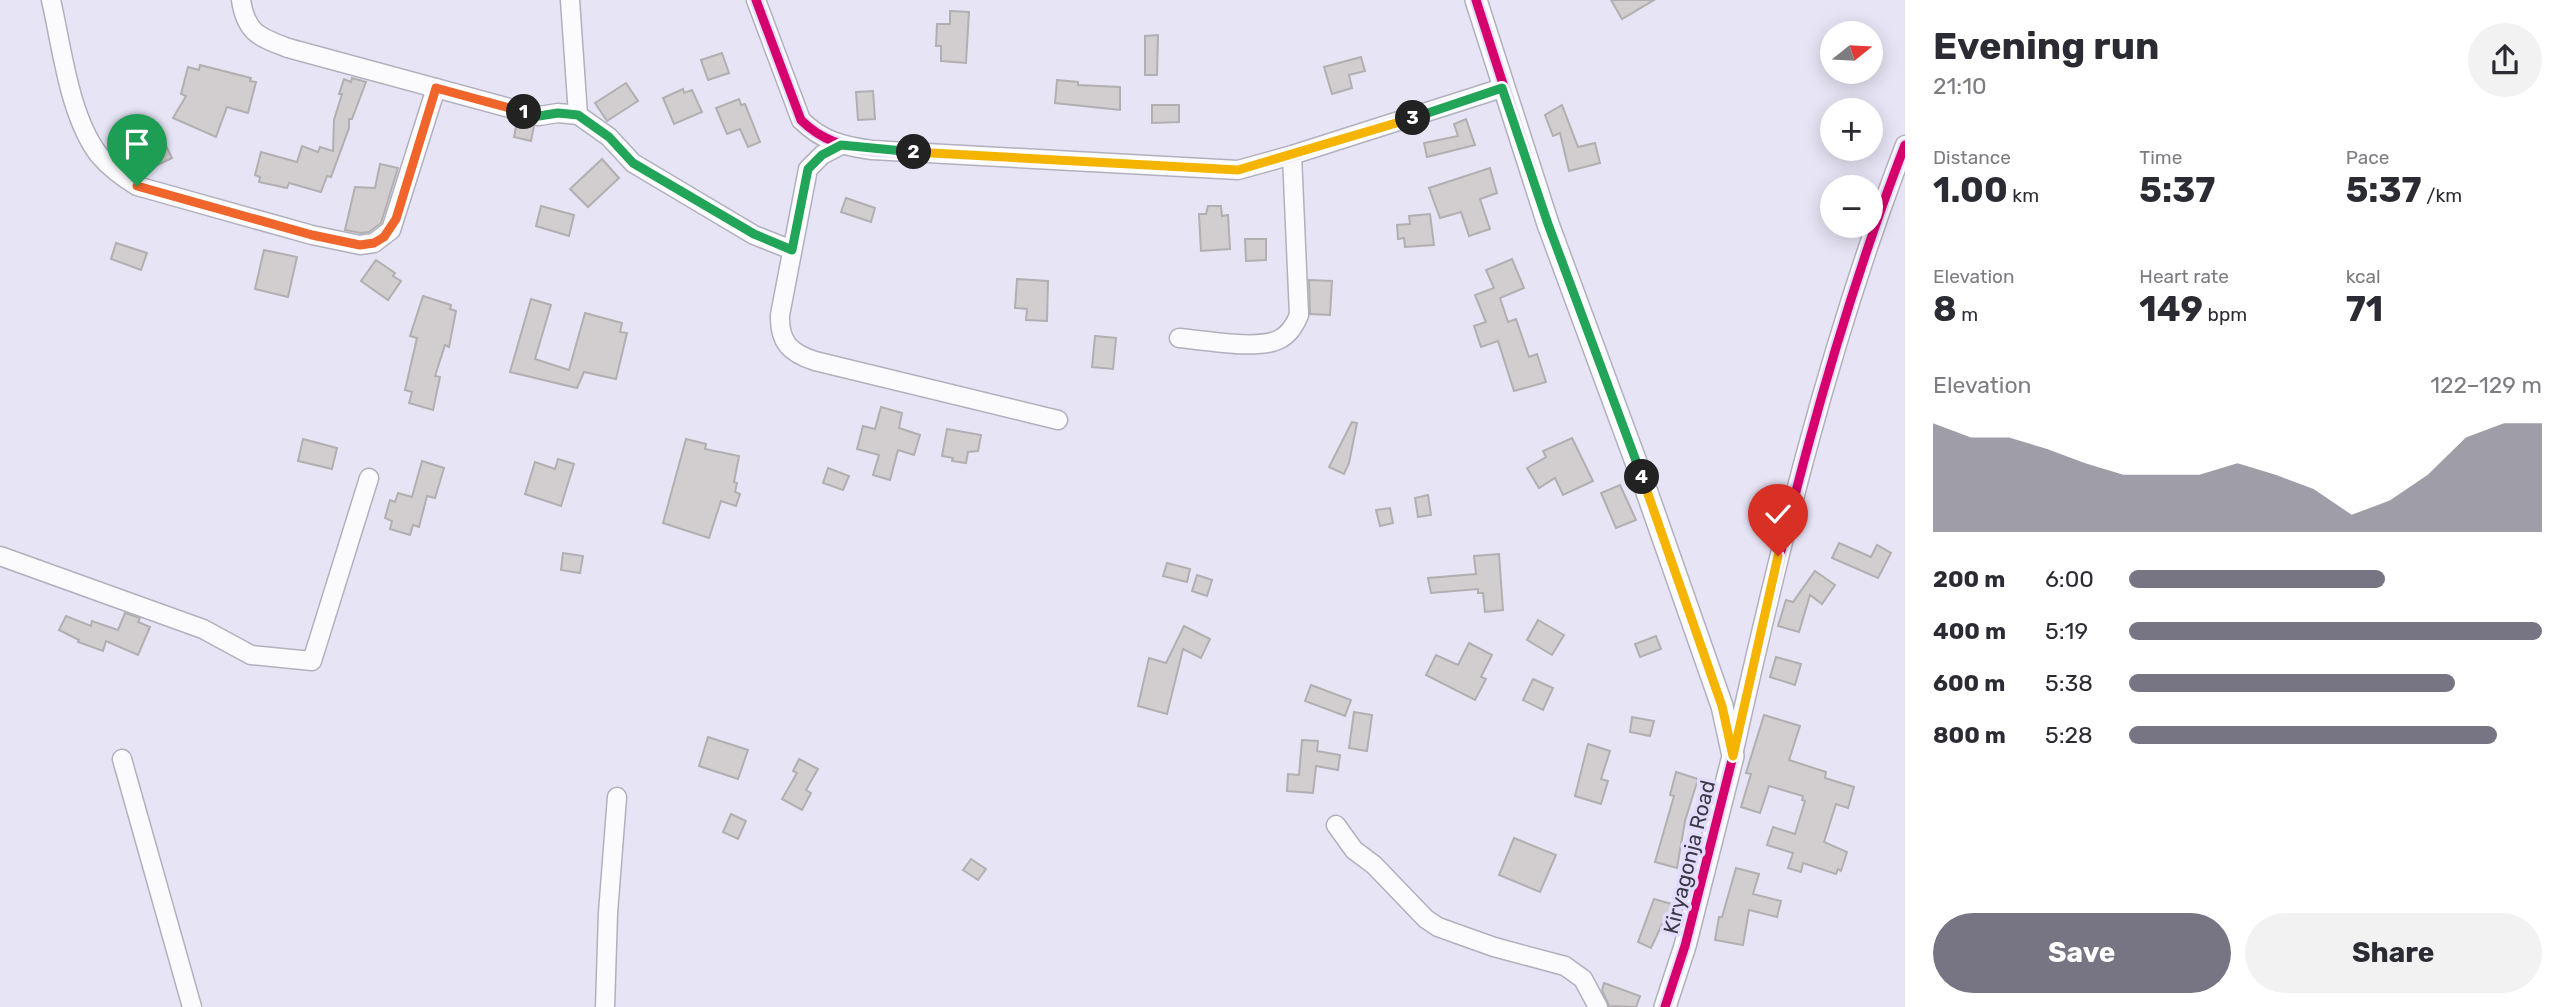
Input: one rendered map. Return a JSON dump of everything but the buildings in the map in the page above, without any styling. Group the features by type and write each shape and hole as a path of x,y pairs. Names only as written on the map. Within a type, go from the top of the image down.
{"street":[{"path":"51,0 71,89 83,124 98,153 117,173 137,186 312,235 360,245 374,243 391,230 436,88"},
{"path":"241,0 244,17 253,32 266,40 539,116 558,113 578,115 609,137 633,163 754,234 792,250"},
{"path":"570,0 578,115"},
{"path":"756,0 801,120 816,135 841,145 872,150 1238,170 1502,88"},
{"name":"Kiryagonja Road","path":"1476,0 1489,33 1502,88 1548,224 1722,706 1733,756 1685,946 1665,1007"},
{"path":"841,145 822,155 808,169 779,330 785,344 795,355 1058,420"},
{"path":"1733,756 1778,556 1814,426 1884,198 1905,145"},
{"path":"1179,338 1258,343 1276,341 1294,326 1299,315 1292,155"},
{"path":"0,556 203,629 251,655 312,661 369,478"},
{"path":"122,759 192,1007"},
{"path":"605,1007 608,913 617,797"},
{"path":"1336,825 1354,850 1374,865 1426,919 1438,927 1494,947 1566,966 1583,979 1598,1007"}],"cycle path":[{"path":"756,0 801,120 817,133 834,141 872,150 1238,170 1502,88"},
{"path":"1476,0 1548,224 1722,706 1733,756 1685,946 1665,1007"},
{"path":"1734,751 1808,445 1853,294 1905,145"}],"route":[{"path":"137,186 312,235 360,245 374,243 391,230 396,219 436,88 539,116 558,113 578,115 609,137 633,163 754,234 792,250 808,169 822,155 841,145 872,150 1238,170 1394,124 1502,88 1548,224 1722,706 1733,756 1778,556"}]}
